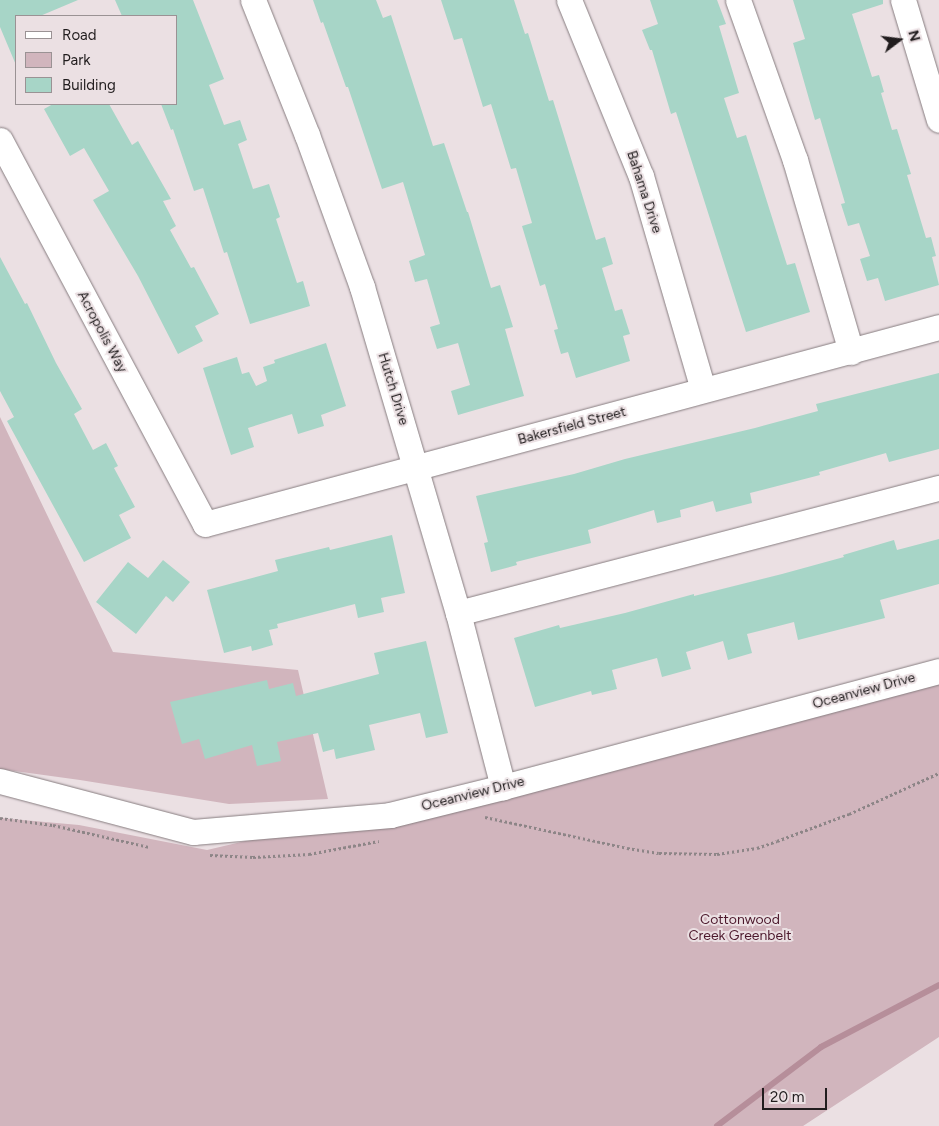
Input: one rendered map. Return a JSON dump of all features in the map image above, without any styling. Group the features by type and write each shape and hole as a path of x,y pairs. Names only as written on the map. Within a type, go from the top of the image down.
{"street":[{"name":"Hutch Drive","path":"253,0 307,135 362,287 417,468 458,613 503,787"},
{"name":"Bahama Drive","path":"569,0 641,176 703,390"},
{"path":"738,0 795,160 851,352"},
{"path":"903,0 939,120"},
{"name":"Acropolis Way","path":"0,140 205,524"},
{"name":"Bakersfield Street","path":"205,524 939,327"},
{"path":"458,613 939,488"},
{"name":"Oceanview Drive","path":"0,781 193,832 390,815 503,787 939,671"}],"path":[{"path":"481,817 514,822 586,841 659,853 717,854 757,848 857,810 939,773"},
{"path":"0,818 53,825 156,848"},
{"path":"208,855 253,857 309,854 382,840"}],"green space":[{"path":"0,417 113,652 298,670 328,799 229,804 0,769"},
{"name":"Cottonwood Creek Greenbelt","path":"939,677 939,1037 803,1126 0,1126 0,818 79,825 207,850"}],"building":[{"path":"0,0 78,0 42,15 15,15 15,63 0,27"},
{"path":"115,0 193,0 224,79 209,85 224,125 240,120 247,140 238,144 253,189 269,184 280,217 276,219 297,283 303,281 310,306 250,324 227,252 224,253 203,188 194,191 173,129 171,130 161,105 178,105 178,15 122,15"},
{"path":"313,0 376,0 383,18 391,15 433,146 444,143 468,212 491,288 500,285 513,327 505,329 524,396 458,415 451,391 470,385 458,343 437,349 430,327 440,324 427,279 415,282 409,261 425,255 403,182 382,189 348,87 346,87 323,22 321,23"},
{"path":"441,0 514,0 525,34 528,33 549,101 553,100 596,240 605,237 613,264 602,268 615,311 622,309 630,334 623,336 630,361 576,378 568,352 561,354 554,330 558,329 545,284 540,286 522,226 532,223 516,168 511,169 491,104 483,107 462,38 454,40"},
{"path":"650,0 717,0 726,24 719,26 739,93 724,98 737,138 746,135 787,265 795,263 810,312 746,332 676,112 671,114 652,50 650,50 642,30 658,24"},
{"path":"793,0 883,0 883,4 852,14 872,77 879,75 884,92 881,93 892,130 897,129 911,174 907,175 926,238 931,237 936,256 932,257 939,285 885,301 878,278 867,281 860,259 870,256 859,223 848,226 841,204 845,203 820,118 815,120 793,43 805,39"},
{"path":"51,105 110,105 132,145 138,141 171,199 163,201 176,226 170,230 191,268 194,267 219,314 195,326 203,341 178,354 138,276 93,200 109,191 84,148 70,156 44,109"},
{"path":"0,257 25,304 27,303 56,363 82,409 74,414 93,450 106,443 118,466 114,468 135,507 119,515 131,538 84,562 7,421 14,417 0,391"},
{"path":"326,343 346,406 321,415 324,426 298,434 292,414 248,428 254,447 231,455 203,368 237,357 242,374 249,372 256,386 267,381 263,367 275,363 274,360"},
{"path":"939,373 939,449 889,462 886,453 819,472 820,475 750,493 752,503 716,512 713,501 680,510 681,517 657,523 654,510 588,530 591,543 516,562 517,565 491,572 484,543 488,542 476,496 574,474 625,459 755,428 818,411 816,404"},
{"path":"392,535 405,593 381,598 384,612 358,618 355,604 277,624 278,628 269,630 273,645 252,651 251,646 224,653 207,590 278,571 275,560 329,547 330,550"},
{"path":"939,539 939,584 880,600 885,618 798,640 794,622 747,634 752,653 728,660 723,641 686,652 691,669 662,677 657,658 612,670 617,689 592,695 591,691 535,707 514,638 559,625 560,628 782,574 844,557 843,555 894,540 897,550"},
{"path":"163,560 190,582 173,602 166,596 136,634 96,602 128,562 148,578"},
{"path":"426,641 448,733 426,738 420,713 369,725 375,750 336,759 334,749 323,752 318,733 277,742 281,761 257,766 252,745 205,759 199,739 182,744 170,702 267,680 269,689 293,683 296,696 379,674 374,653"}],"waterway":[{"path":"717,1126 821,1047 939,985"}]}
